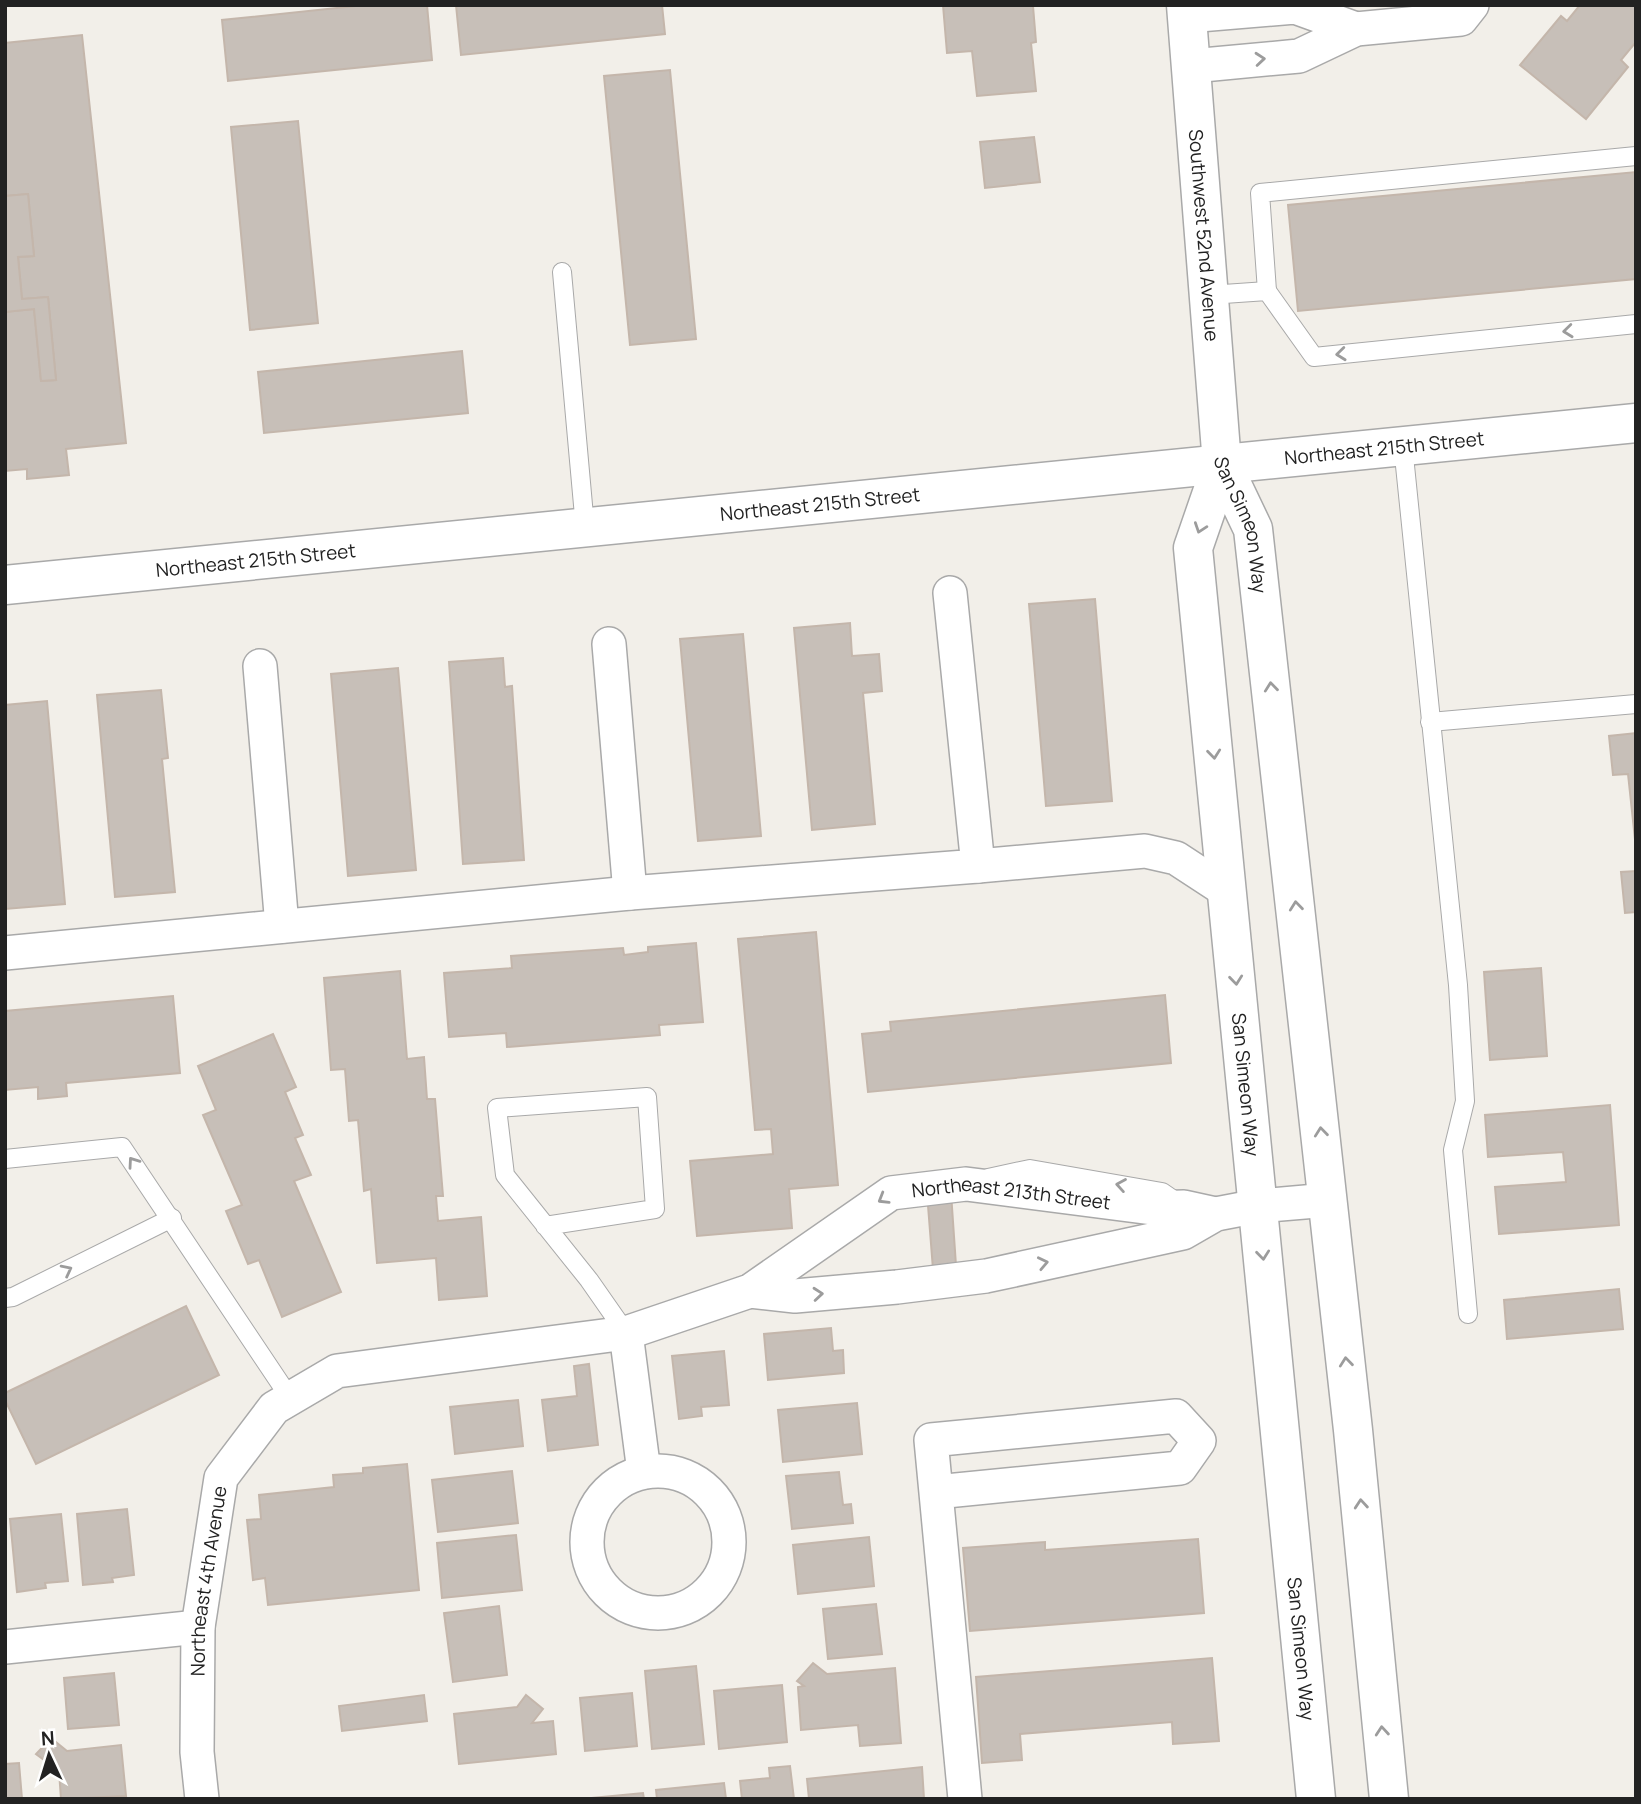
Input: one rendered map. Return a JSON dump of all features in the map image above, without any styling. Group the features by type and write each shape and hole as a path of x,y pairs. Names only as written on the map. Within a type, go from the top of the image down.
{"street":[{"path":"1192,65 1299,56 1356,29 1461,19 1472,5"},
{"path":"1187,11 1295,7 1356,29"},
{"name":"Southwest 52nd Avenue","path":"1187,11 1222,464"},
{"name":"Northeast 215th Street","path":"5,585 1636,423"},
{"name":"San Simeon Way","path":"1222,464 1193,548 1316,1799"},
{"name":"San Simeon Way","path":"1222,464 1253,529 1353,1430 1389,1799"},
{"path":"950,593 978,866"},
{"path":"609,644 630,893"},
{"path":"260,666 282,926"},
{"path":"5,953 630,893 1145,851 1176,858 1227,892"},
{"name":"Northeast 213th Street","path":"626,1333 750,1291 891,1193 966,1184 1152,1208 1184,1207 1216,1214"},
{"name":"Northeast 213th Street","path":"750,1291 795,1296 986,1276 1183,1233 1216,1214 1258,1206 1328,1200"},
{"path":"626,1333 644,1472"},
{"name":"Northeast 4th Avenue","path":"202,1799 197,1752 198,1628 221,1478 274,1408 337,1371 626,1333"},
{"path":"936,1492 1180,1468 1199,1441 1177,1416 931,1440 965,1799"},
{"path":"667,1471 690,1478 708,1491 722,1510 729,1531 729,1555 722,1576 708,1594 688,1608 664,1614 640,1612 618,1602 600,1585 589,1564 585,1540 590,1516 603,1496 622,1480 644,1472 667,1471"},
{"path":"5,1647 198,1628"}],"lane":[{"path":"1636,156 1260,193 1267,291 1314,357 1636,324"},
{"path":"562,272 585,527"},
{"path":"1209,295 1267,291"},
{"path":"1403,446 1458,985 1465,1101 1453,1150 1468,1314"},
{"path":"1430,722 1636,704"},
{"path":"545,1226 655,1209 647,1097 498,1108 505,1175 545,1226 589,1280 626,1333"},
{"path":"5,1159 122,1147 290,1398"},
{"path":"5,1298 13,1297 172,1218"}],"building":[{"path":"365,5 427,5 432,60 228,81 222,20"},
{"path":"456,5 662,5 665,34 461,55"},
{"path":"943,5 1038,5 1033,6 1036,42 1031,43 1036,91 977,96 972,51 947,53"},
{"path":"1580,5 1636,5 1636,42 1621,60 1628,67 1586,119 1520,65 1561,16 1567,21"},
{"path":"82,35 126,443 66,449 69,475 27,479 27,469 5,471 5,312 34,309 41,381 56,380 48,297 22,299 18,257 34,256 28,194 5,196 5,43"},
{"path":"670,70 696,339 630,345 604,76"},
{"path":"298,121 318,323 250,330 231,127"},
{"path":"1034,137 1040,182 985,188 980,142"},
{"path":"1636,172 1636,279 1298,311 1288,205"},
{"path":"28,194 34,256 18,257 22,299 48,297 56,380 41,381 34,309 5,312 5,196"},
{"path":"462,351 468,413 264,433 258,372"},
{"path":"1095,599 1112,801 1046,806 1029,604"},
{"path":"850,623 852,656 879,654 882,691 863,693 875,824 812,830 794,628"},
{"path":"743,634 761,836 698,841 680,639"},
{"path":"503,658 505,687 512,686 524,860 463,864 449,662"},
{"path":"398,668 416,870 348,876 331,674"},
{"path":"161,690 168,758 162,759 175,892 115,897 97,695"},
{"path":"47,701 65,904 5,909 5,705"},
{"path":"1636,733 1636,849 1628,774 1613,775 1609,736"},
{"path":"1636,871 1636,912 1625,913 1621,872"},
{"path":"816,932 838,1185 789,1189 792,1228 697,1236 690,1161 773,1154 771,1129 755,1130 738,939"},
{"path":"696,943 703,1022 659,1025 660,1035 507,1047 506,1033 449,1037 444,973 512,968 511,956 623,948 624,955 648,952 648,947"},
{"path":"1541,968 1547,1056 1490,1060 1484,972"},
{"path":"400,971 407,1059 424,1057 427,1099 435,1099 443,1196 436,1196 438,1221 481,1217 487,1296 439,1300 436,1258 377,1263 371,1189 364,1191 358,1120 349,1121 345,1069 331,1070 324,978"},
{"path":"1165,995 1171,1063 868,1092 862,1034 891,1031 890,1022"},
{"path":"173,996 180,1073 66,1083 67,1096 38,1099 38,1087 5,1090 5,1011"},
{"path":"273,1034 296,1087 285,1092 303,1135 295,1138 311,1175 294,1181 341,1292 282,1317 259,1260 248,1264 226,1211 242,1205 203,1115 216,1110 198,1066"},
{"path":"1610,1105 1619,1225 1499,1234 1495,1187 1566,1182 1563,1152 1488,1157 1485,1115"},
{"path":"950,1178 957,1280 934,1282 926,1180"},
{"path":"1619,1289 1623,1329 1507,1339 1504,1300"},
{"path":"186,1306 219,1375 36,1464 5,1400 5,1393"},
{"path":"831,1328 833,1351 843,1350 844,1373 768,1380 764,1334"},
{"path":"724,1351 729,1405 701,1407 702,1416 679,1419 672,1356"},
{"path":"589,1364 598,1445 548,1451 542,1400 577,1396 574,1366"},
{"path":"518,1400 523,1446 455,1454 450,1407"},
{"path":"857,1403 862,1454 783,1462 778,1410"},
{"path":"407,1464 419,1590 268,1605 265,1578 253,1580 247,1520 261,1519 259,1495 334,1487 333,1475 363,1473 363,1468"},
{"path":"512,1471 518,1523 438,1532 432,1480"},
{"path":"839,1472 843,1505 851,1504 853,1523 792,1529 786,1476"},
{"path":"127,1509 134,1575 112,1578 113,1582 83,1585 77,1514"},
{"path":"61,1514 68,1581 45,1583 46,1588 17,1592 10,1519"},
{"path":"516,1535 522,1590 442,1598 437,1543"},
{"path":"869,1537 874,1586 798,1594 793,1545"},
{"path":"1198,1539 1204,1613 970,1631 963,1548 1045,1542 1045,1550"},
{"path":"876,1604 882,1654 828,1659 823,1609"},
{"path":"499,1606 507,1675 453,1682 444,1613"},
{"path":"1212,1658 1219,1741 1173,1744 1172,1722 1020,1734 1022,1760 982,1763 976,1677"},
{"path":"813,1663 827,1674 895,1668 901,1743 860,1746 858,1725 801,1730 798,1687 804,1686 797,1681"},
{"path":"696,1666 704,1744 652,1749 645,1671"},
{"path":"114,1673 119,1725 68,1729 64,1678"},
{"path":"782,1685 787,1742 719,1749 714,1691"},
{"path":"632,1693 637,1746 585,1751 580,1698"},
{"path":"424,1695 427,1721 342,1731 339,1706"},
{"path":"526,1695 543,1709 532,1723 553,1721 556,1754 459,1764 454,1714 517,1707"},
{"path":"51,1738 67,1751 121,1745 126,1796 61,1799 59,1771 36,1754"},
{"path":"19,1763 22,1799 5,1799 5,1764"},
{"path":"790,1766 794,1799 742,1799 740,1781 770,1778 769,1768"},
{"path":"922,1767 924,1799 809,1799 807,1779"},
{"path":"724,1783 726,1799 657,1799 656,1790"},
{"path":"643,1793 644,1799 581,1799"}]}
